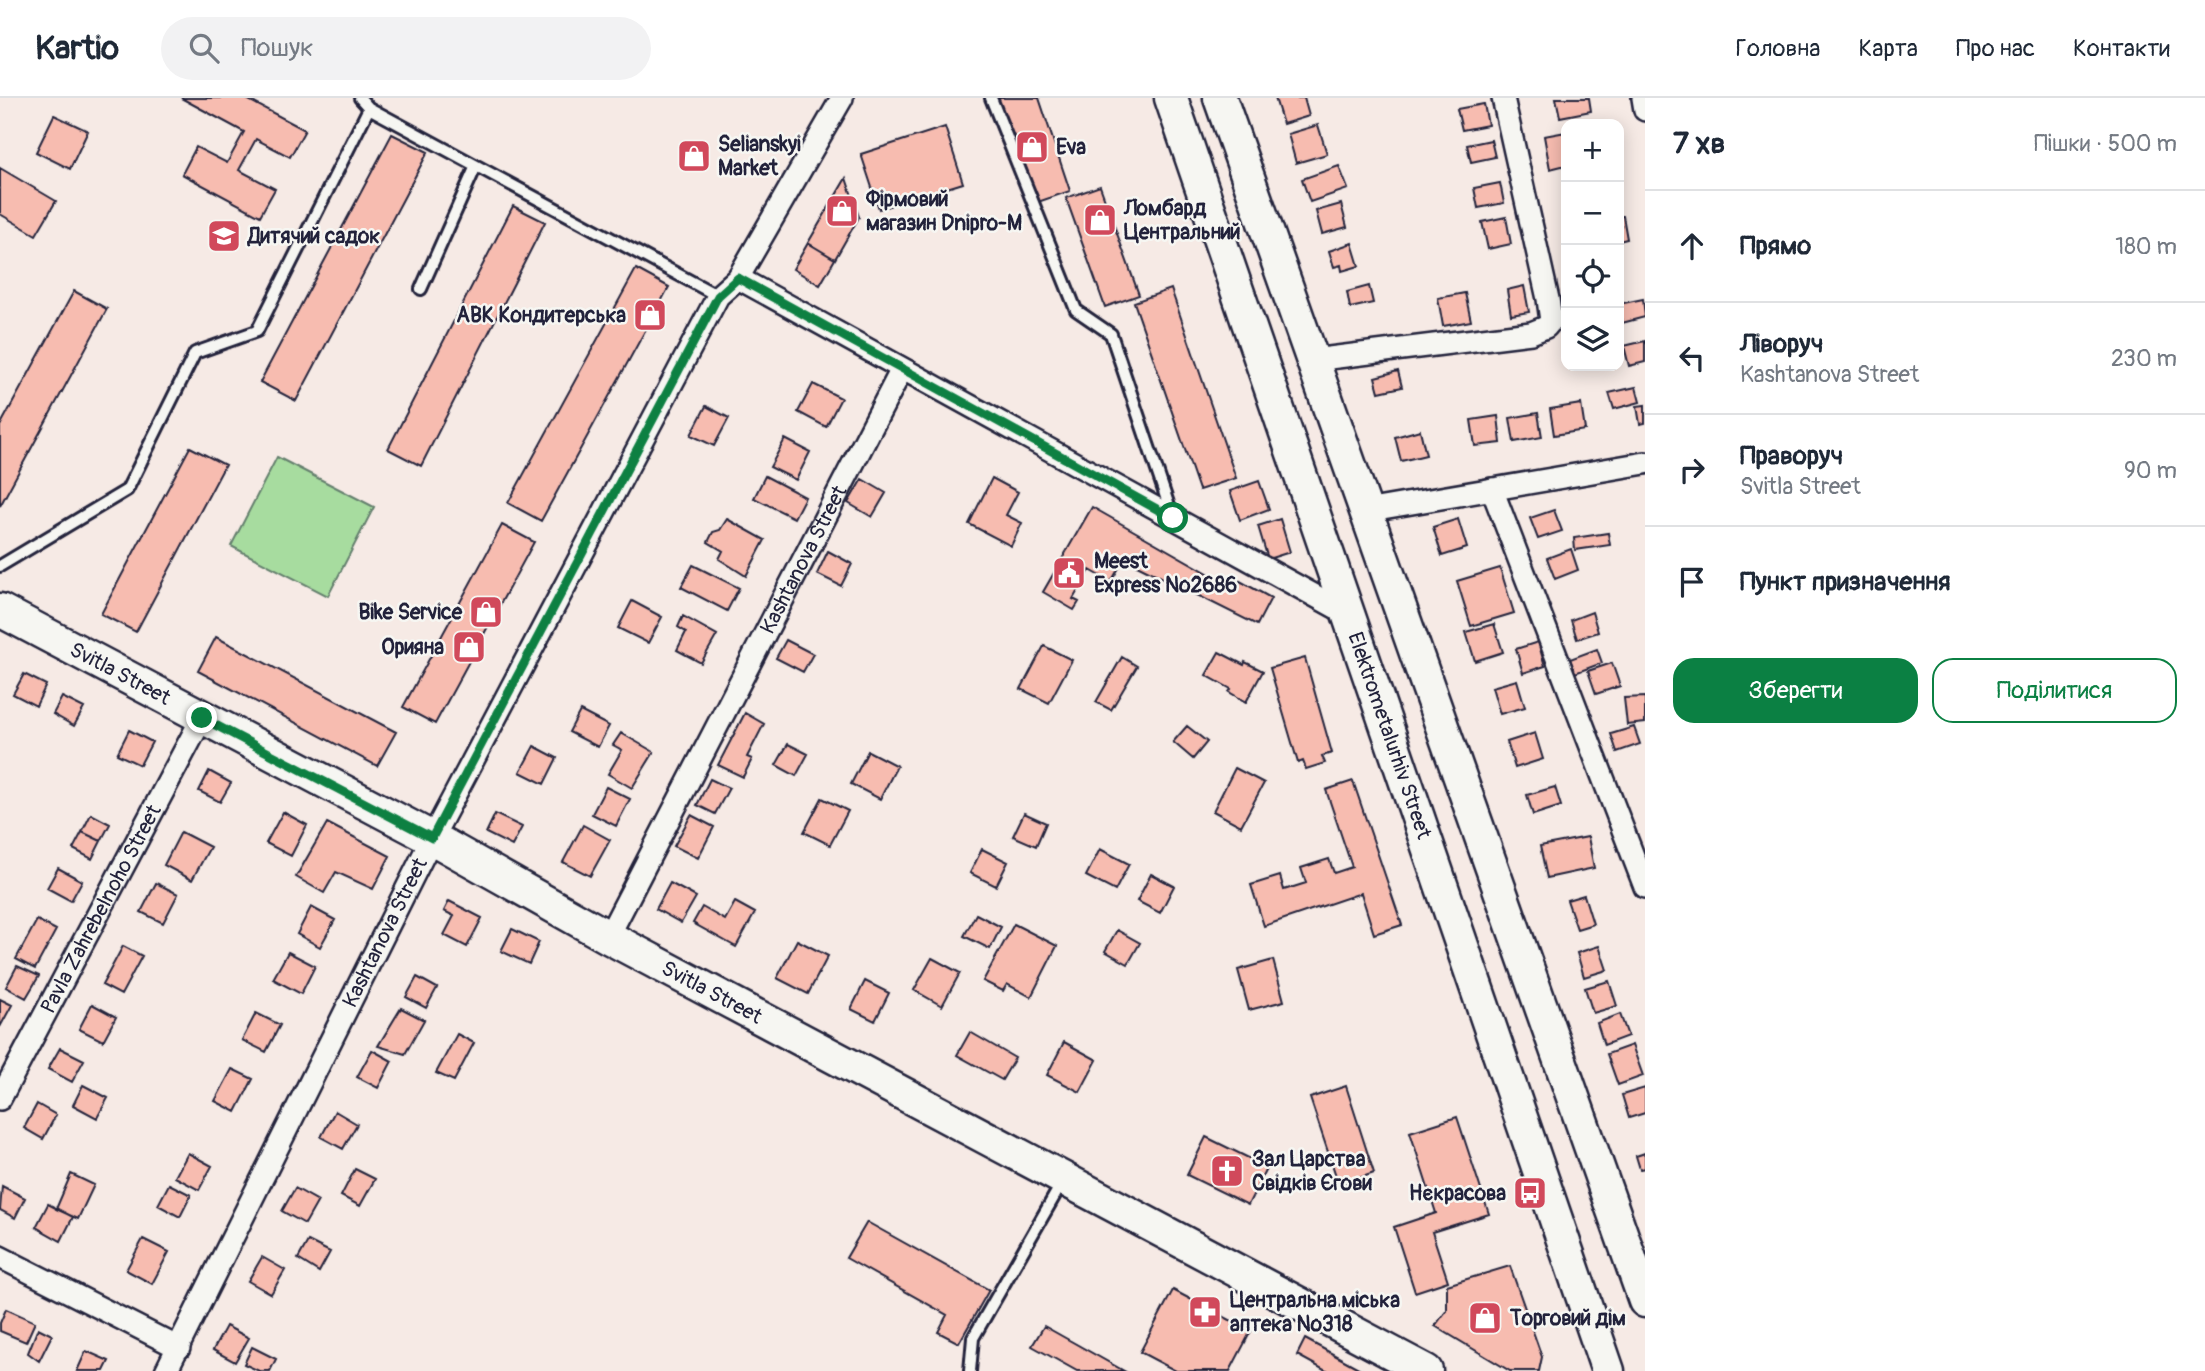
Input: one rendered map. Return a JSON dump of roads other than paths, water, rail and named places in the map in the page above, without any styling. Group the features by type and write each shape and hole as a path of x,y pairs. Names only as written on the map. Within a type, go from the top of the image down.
{"main road":[{"name":"Elektrometalurhiv Street","path":"1171,98 1608,1371"},
{"path":"1220,98 1645,1301"},
{"name":"Svitla Street","path":"0,610 432,838 608,937 1426,1371"}],"street":[{"name":"Kashtanova Street","path":"166,1371 432,838 718,296 738,278 842,98"},
{"path":"1313,360 1531,333 1546,327 1551,321 1503,98"},
{"path":"1643,98 1645,110"},
{"path":"738,278 1348,614"},
{"name":"Kashtanova Street","path":"608,937 902,369"},
{"path":"1366,511 1645,463"},
{"path":"1492,489 1645,887"},
{"name":"Pavla Zahrebelnoho Street","path":"0,1099 202,718"},
{"path":"0,1257 179,1348"}],"lane":[{"path":"360,98 369,108 718,296"},
{"path":"991,98 1076,310 1111,334 1173,518"},
{"path":"0,566 127,489 195,353 257,331 369,108"},
{"path":"421,289 476,166"},
{"path":"970,1371 973,1338 1065,1179"}],"place":[{"name":"Eva","path":"1032,147"},
{"name":"Selianskyi Market","path":"694,156"},
{"name":"Фірмовий магазин Dnipro-M","path":"842,211"},
{"name":"Ломбард Центральний","path":"1100,220"},
{"name":"Дитячий садок","path":"224,236"},
{"name":"АВК Кондитерська","path":"650,315"},
{"name":"Meest Express №2686","path":"1069,573"},
{"name":"Bike Service","path":"486,612"},
{"name":"Орияна","path":"469,647"},
{"name":"Зал Царства Свідків Єгови","path":"1227,1171"},
{"name":"Нєкрасова","path":"1530,1193"},
{"name":"Центральна міська аптека №318","path":"1205,1312"},
{"name":"Торговий дім","path":"1485,1318"}]}
